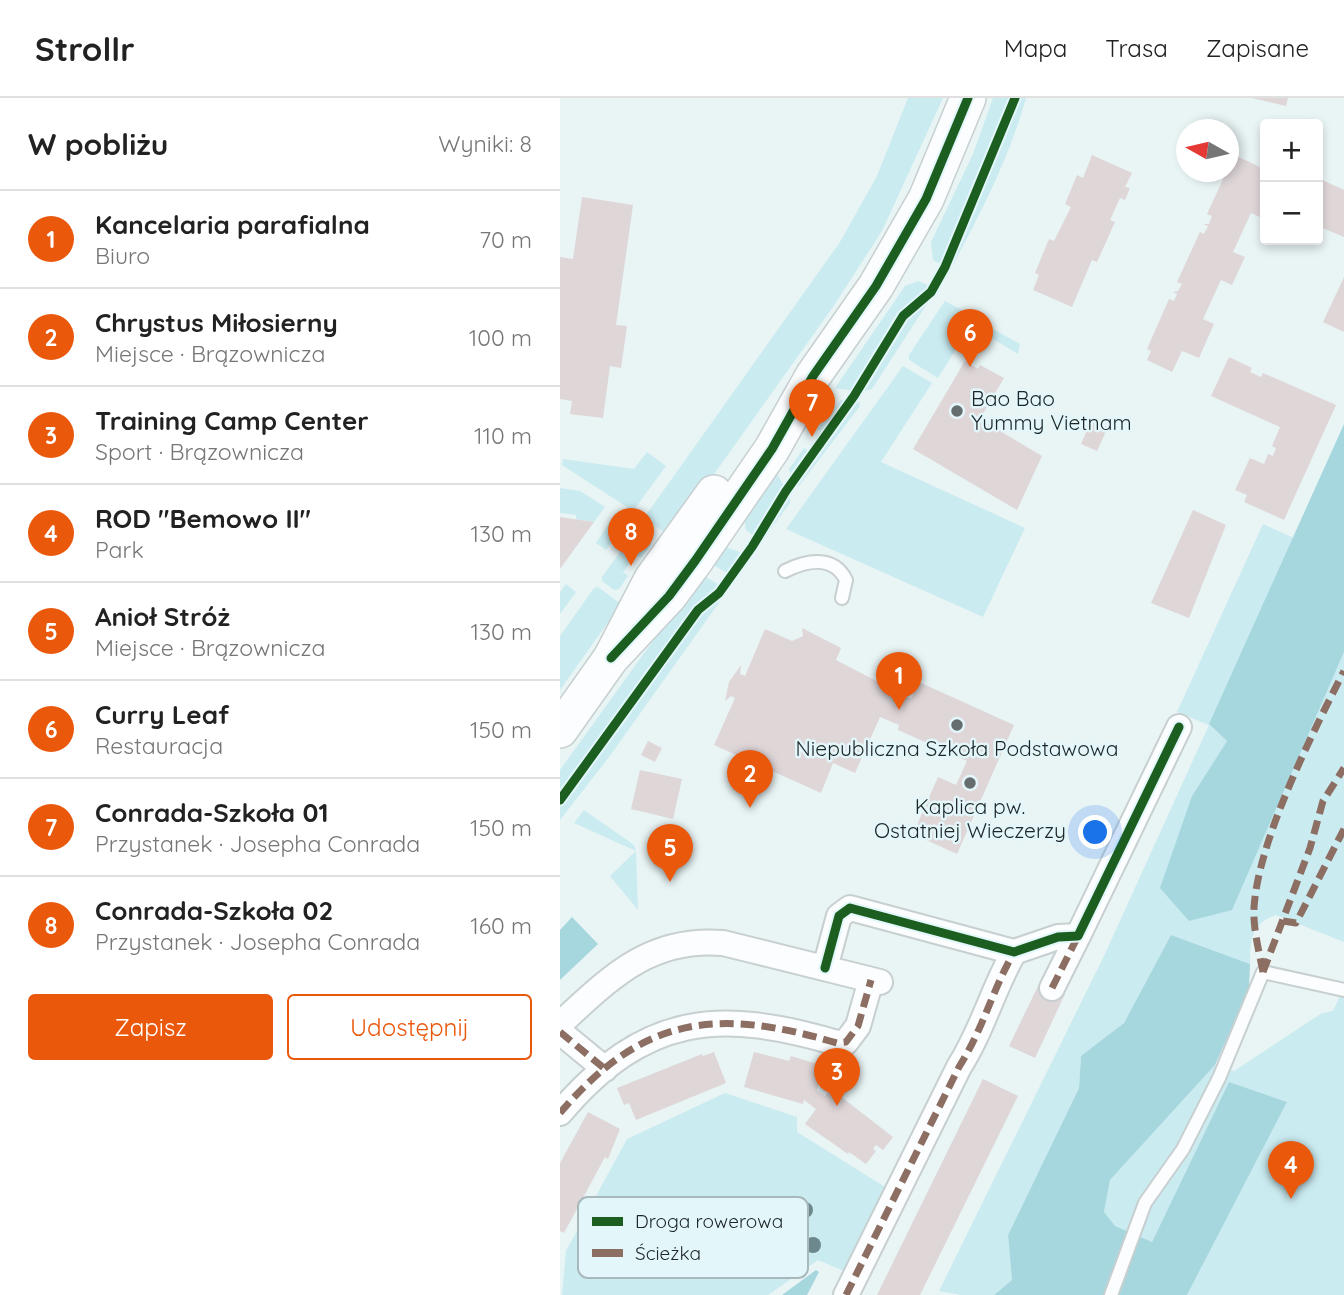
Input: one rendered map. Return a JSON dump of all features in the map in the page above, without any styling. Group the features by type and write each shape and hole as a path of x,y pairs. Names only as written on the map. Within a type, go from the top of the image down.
{"street":[{"path":"560,730 611,658 642,596 663,562 754,437 813,376 870,296 911,228 940,169 968,98"},
{"path":"1052,988 1179,727"},
{"path":"825,968 839,916 853,908 1014,952 1058,937 1078,936"},
{"path":"560,1024 624,967 686,944 723,943 875,981 858,1026 846,1042 837,1043 769,1025 724,1021 659,1034 605,1069 560,1112"},
{"path":"846,1295 959,1067 979,1036 996,984 1014,952"},
{"path":"560,1032 605,1069"}],"lane":[{"path":"785,571 813,561 836,568 846,579 842,598"},
{"path":"1111,1295 1145,1203 1183,1149 1219,1078 1263,972 1343,990"}],"shaded area":[{"path":"908,98 943,98 882,231 833,307 670,536 644,518 840,242 877,176"},
{"path":"993,98 1011,98 943,265 933,260 931,242 973,154"},
{"path":"1019,98 1026,98 1011,143 982,209 949,272 958,243 999,153"},
{"path":"918,281 930,286 900,313 853,391 835,388 905,286"},
{"path":"936,290 872,389 861,392 885,358 908,314"},
{"path":"945,301 962,310 966,333 938,378 909,360 909,355"},
{"path":"975,319 1020,344 1018,354 971,326"},
{"path":"903,366 932,383 881,462 1025,528 983,617 786,529"},
{"path":"841,400 846,400 791,476 789,469 804,448 808,450 820,431 818,429"},
{"path":"854,401 859,402 860,406 798,487 796,484"},
{"path":"1344,424 1344,652 1232,910 1189,921 1160,888 1192,796 1227,741 1209,724"},
{"path":"647,452 666,466 633,511 562,465 563,459 634,469"},
{"path":"776,472 784,486 754,536 746,530 744,517"},
{"path":"560,488 580,491 605,507 594,522 576,519 576,515 560,513"},
{"path":"790,492 790,503 761,542"},
{"path":"616,513 627,521 606,550 596,543"},
{"path":"1263,524 1294,538 1209,724 1227,741 1192,796 1251,862 1344,652 1344,942 1276,915 1257,928 1251,947 1250,964 1171,935 1124,1023 1081,1057 1079,1088 1008,1235 1012,1280 994,1295 961,1295 939,1291 1104,956 1209,725 1177,712"},
{"path":"636,530 650,539 651,545 641,558 636,555 623,572 628,576 619,589 614,590 602,581 602,577"},
{"path":"726,547 742,553 727,573 710,563"},
{"path":"701,574 719,585 699,603 560,794 560,770"},
{"path":"566,584 576,592 560,614 560,592"},
{"path":"598,587 621,604 560,690 560,636 594,588"},
{"path":"725,589 728,590 609,757 560,820 560,805 706,607"},
{"path":"584,810 634,845 636,851 574,823"},
{"path":"636,851 638,910 610,876"},
{"path":"572,917 598,944 560,980 560,930"},
{"path":"1171,935 1250,964 1249,989 1215,1065 1110,1180 1104,1212 1115,1226 1152,1242 1229,1082 1287,1102 1187,1295 994,1295 1012,1280 1008,1235 1079,1088 1081,1056 1124,1023"},
{"path":"1344,987 1344,1295 1187,1295 1287,1102 1229,1082 1152,1242 1114,1226 1104,1212 1110,1180 1215,1065 1234,1071 1322,1013 1333,1011"},
{"path":"725,1093 797,1117 797,1132 885,1187 844,1271 818,1260 808,1267 808,1197 595,1197 627,1139"},
{"path":"578,1229 578,1278 792,1278 768,1295 562,1295 566,1251"},
{"path":"816,1270 819,1272 807,1295 782,1295 808,1278"}],"building":[{"path":"1252,98 1288,98 1286,106"},
{"path":"1092,155 1132,173 1125,187 1130,188 1125,200 1120,198 1110,220 1115,222 1097,262 1092,260 1072,307 1033,290 1039,275 1035,273 1049,239 1054,241 1071,207 1065,204 1077,175 1083,178"},
{"path":"1239,157 1260,167 1260,217 1251,213 1233,252 1245,257 1232,285 1221,280 1203,319 1214,324 1199,358 1182,351 1172,372 1147,360 1151,351 1147,349 1169,299 1174,301 1177,294 1173,292 1178,291 1182,284 1177,282 1200,232 1204,234 1208,226 1203,224 1209,224 1212,216 1207,214 1222,182 1239,182"},
{"path":"1323,180 1344,190 1344,237 1323,228"},
{"path":"582,197 633,205 616,325 627,326 621,368 610,366 603,418 570,414 572,401 560,399 560,257 573,259"},
{"path":"1344,277 1344,332 1323,322"},
{"path":"1229,357 1252,368 1250,372 1261,377 1263,373 1336,405 1284,520 1244,502 1247,495 1235,490 1250,458 1264,464 1268,454 1273,456 1276,448 1272,446 1280,427 1211,396"},
{"path":"965,361 978,369 980,365 1004,378 980,419 1042,456 1017,510 913,449"},
{"path":"1092,419 1108,427 1097,451 1081,444"},
{"path":"1193,510 1226,525 1189,618 1151,603"},
{"path":"560,517 594,522 560,569"},
{"path":"802,628 841,648 836,660 911,699 919,682 1014,725 957,854 913,834 938,777 956,785 967,761 898,730 899,725 880,717 855,773 833,763 821,793 714,745 735,698 731,696 725,701 729,682 741,665 740,674 745,676 765,629 792,641 803,636"},
{"path":"648,741 662,748 655,762 641,755"},
{"path":"640,770 682,779 673,819 631,809"},
{"path":"1040,982 1065,994 1035,1058 1009,1046"},
{"path":"714,1052 726,1083 636,1120 629,1103 624,1105 617,1088 702,1054 703,1056"},
{"path":"754,1052 789,1061 791,1056 824,1066 817,1090 825,1096 831,1089 893,1137 883,1150 876,1145 873,1149 876,1151 866,1164 849,1152 848,1154 805,1124 816,1109 804,1100 803,1104 744,1087"},
{"path":"983,1079 1018,1096 920,1295 877,1295"},
{"path":"588,1112 620,1129 608,1159 605,1157 583,1197 578,1197 578,1207 564,1233 560,1231 560,1163"}],"marked path":[{"path":"1263,972 1255,932 1254,908 1265,851 1289,787 1344,671"},
{"path":"1263,972 1310,848 1323,801 1344,768"},
{"path":"1283,921 1296,923 1344,829"},
{"path":"1052,988 1078,936"},
{"path":"846,1295 975,1038 1014,952"},
{"path":"560,1113 591,1080 622,1055 653,1038 686,1028 720,1024 756,1025 837,1043 846,1042 858,1026 871,980"},
{"path":"560,1032 605,1069"}],"cycle path":[{"path":"611,658 669,596 695,561 772,449 813,376 876,286 926,199 968,98"},
{"path":"560,800 698,610 719,593 752,547 786,491 854,396 903,316 931,292 945,267 1015,98"},
{"path":"825,968 839,916 850,908 1014,952 1058,937 1078,936 1179,727"}],"place":[{"name":"Curry Leaf","path":"970,367"},
{"name":"Bao Bao Yummy Vietnam","path":"957,411"},
{"name":"Conrada-Szkoła 01","path":"812,437"},
{"name":"Conrada-Szkoła 02","path":"631,566"},
{"name":"Kancelaria parafialna","path":"899,710"},
{"name":"Niepubliczna Szkoła Podstawowa","path":"957,725"},
{"name":"Kaplica pw. Ostatniej Wieczerzy","path":"970,783"},
{"name":"Chrystus Miłosierny","path":"750,808"},
{"name":"Anioł Stróż","path":"670,882"},
{"name":"Training Camp Center","path":"837,1106"},
{"name":"ROD \"Bemowo II\"","path":"1291,1199"}]}
